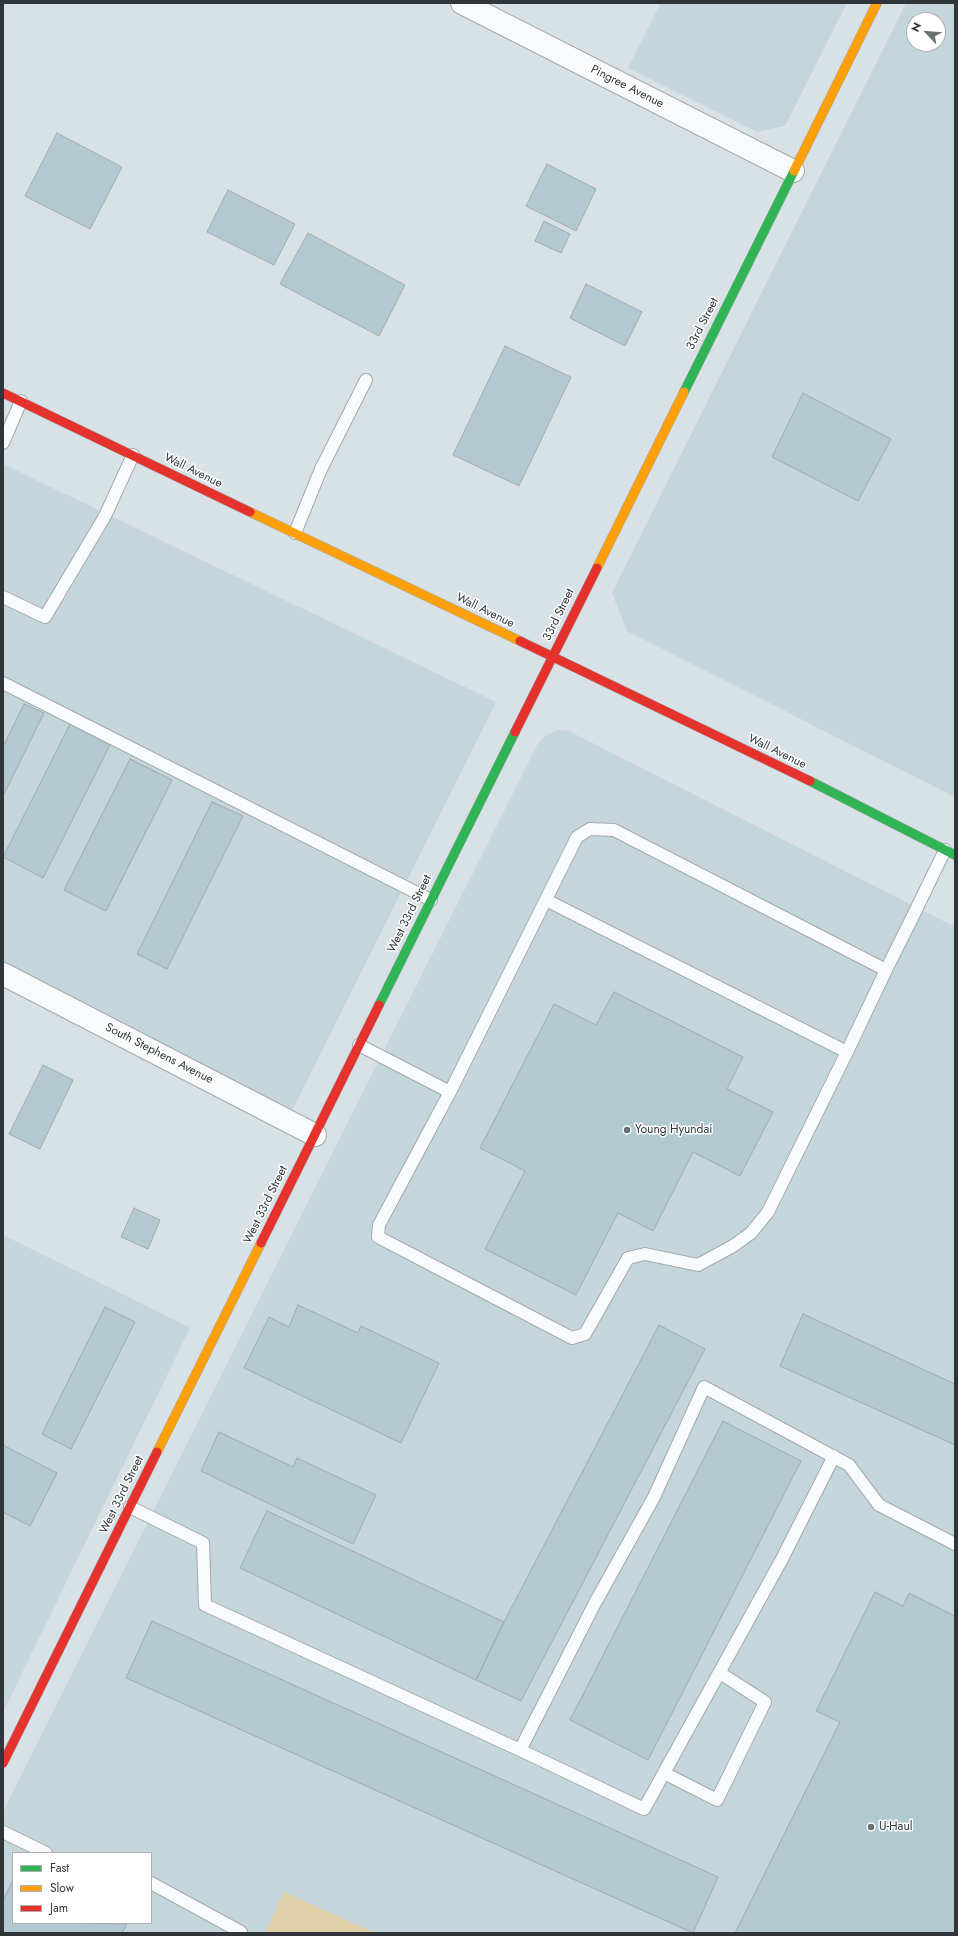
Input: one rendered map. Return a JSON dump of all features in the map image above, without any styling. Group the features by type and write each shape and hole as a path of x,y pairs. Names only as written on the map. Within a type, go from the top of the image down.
{"street":[{"name":"Pingree Avenue","path":"462,3 793,171"},
{"name":"33rd Street","path":"552,657 877,3"},
{"name":"Wall Avenue","path":"3,393 815,783 950,853"},
{"name":"West 33rd Street","path":"3,1764 552,657"},
{"name":"South Stephens Avenue","path":"3,974 315,1135"}],"lane":[{"path":"295,533 321,469 366,380"},
{"path":"3,443 21,402"},
{"path":"3,597 45,617 104,516 133,455"},
{"path":"3,684 431,900"},
{"path":"886,970 614,830 590,829 577,837 450,1092 379,1225 378,1237 572,1338 585,1334 628,1258 645,1254 698,1265 733,1246 751,1233 768,1212 886,970 950,853"},
{"path":"546,900 847,1052"},
{"path":"359,1045 450,1092"},
{"path":"520,1750 595,1603 654,1497 704,1387 849,1465 879,1505 955,1544"},
{"path":"130,1507 203,1543 204,1605 520,1750 644,1809 782,1559 834,1456"},
{"path":"664,1773 717,1800 765,1702 720,1672"},
{"path":"3,1832 44,1852"},
{"path":"152,1884 241,1932 240,1933"}],"shaded area":[{"path":"661,3 847,3 785,126 757,132 628,68"},
{"path":"906,3 955,3 955,797 627,631 612,593"},
{"path":"3,464 496,702 286,1123 3,976"},
{"path":"558,730 569,731 955,927 955,1933 3,1933 3,1812 537,745 544,737"},
{"path":"3,1235 190,1328 3,1712"},
{"path":"284,1892 375,1933 265,1933"}],"building":[{"path":"57,133 122,167 90,229 25,196"},
{"path":"547,164 596,189 576,231 526,206"},
{"path":"228,190 295,224 274,265 207,232"},
{"path":"544,221 570,234 561,253 535,241"},
{"path":"308,233 405,285 379,336 280,284"},
{"path":"586,284 642,312 625,346 570,318"},
{"path":"505,346 571,377 519,486 453,455"},
{"path":"803,393 891,439 858,501 772,457"},
{"path":"24,704 44,713 3,796 3,747"},
{"path":"70,724 110,745 43,878 3,857"},
{"path":"130,759 172,780 106,911 64,890"},
{"path":"212,802 243,816 167,969 137,954"},
{"name":"Young Hyundai","path":"614,992 743,1057 727,1089 773,1112 740,1176 693,1152 653,1231 618,1213 576,1295 485,1249 525,1171 480,1148 554,1004 596,1025"},
{"path":"43,1065 73,1080 40,1149 9,1134"},
{"path":"134,1208 160,1220 148,1249 121,1237"},
{"path":"298,1305 358,1333 361,1326 439,1363 401,1443 244,1368 269,1317 289,1327"},
{"path":"105,1307 135,1322 71,1449 42,1434"},
{"path":"803,1314 955,1384 955,1445 780,1366"},
{"path":"659,1325 705,1349 521,1701 476,1680 504,1622"},
{"path":"723,1421 801,1461 648,1760 570,1720"},
{"path":"219,1432 293,1467 297,1458 376,1495 353,1544 201,1471"},
{"path":"3,1445 57,1473 30,1526 3,1512"},
{"path":"267,1511 504,1622 476,1680 240,1568"},
{"name":"U-Haul","path":"875,1592 903,1606 909,1593 955,1616 955,1933 735,1933 840,1722 816,1711"},
{"path":"152,1621 718,1877 693,1933 126,1678"},
{"path":"12,1882 12,1924 127,1924 122,1933 3,1933 3,1901"}],"traffic: fast":[{"path":"684,392 794,171"},
{"path":"379,1005 515,732"},
{"path":"810,781 955,855"}],"traffic: slow":[{"path":"794,171 877,3"},
{"path":"597,568 684,392"},
{"path":"250,512 520,641"},
{"path":"157,1452 261,1243"}],"traffic: jam":[{"path":"3,393 250,512"},
{"path":"515,732 597,568"},
{"path":"520,641 810,781"},
{"path":"261,1243 379,1005"},
{"path":"3,1763 157,1452"}],"place":[{"name":"Young Hyundai","path":"627,1130"},
{"name":"U-Haul","path":"871,1827"}]}
